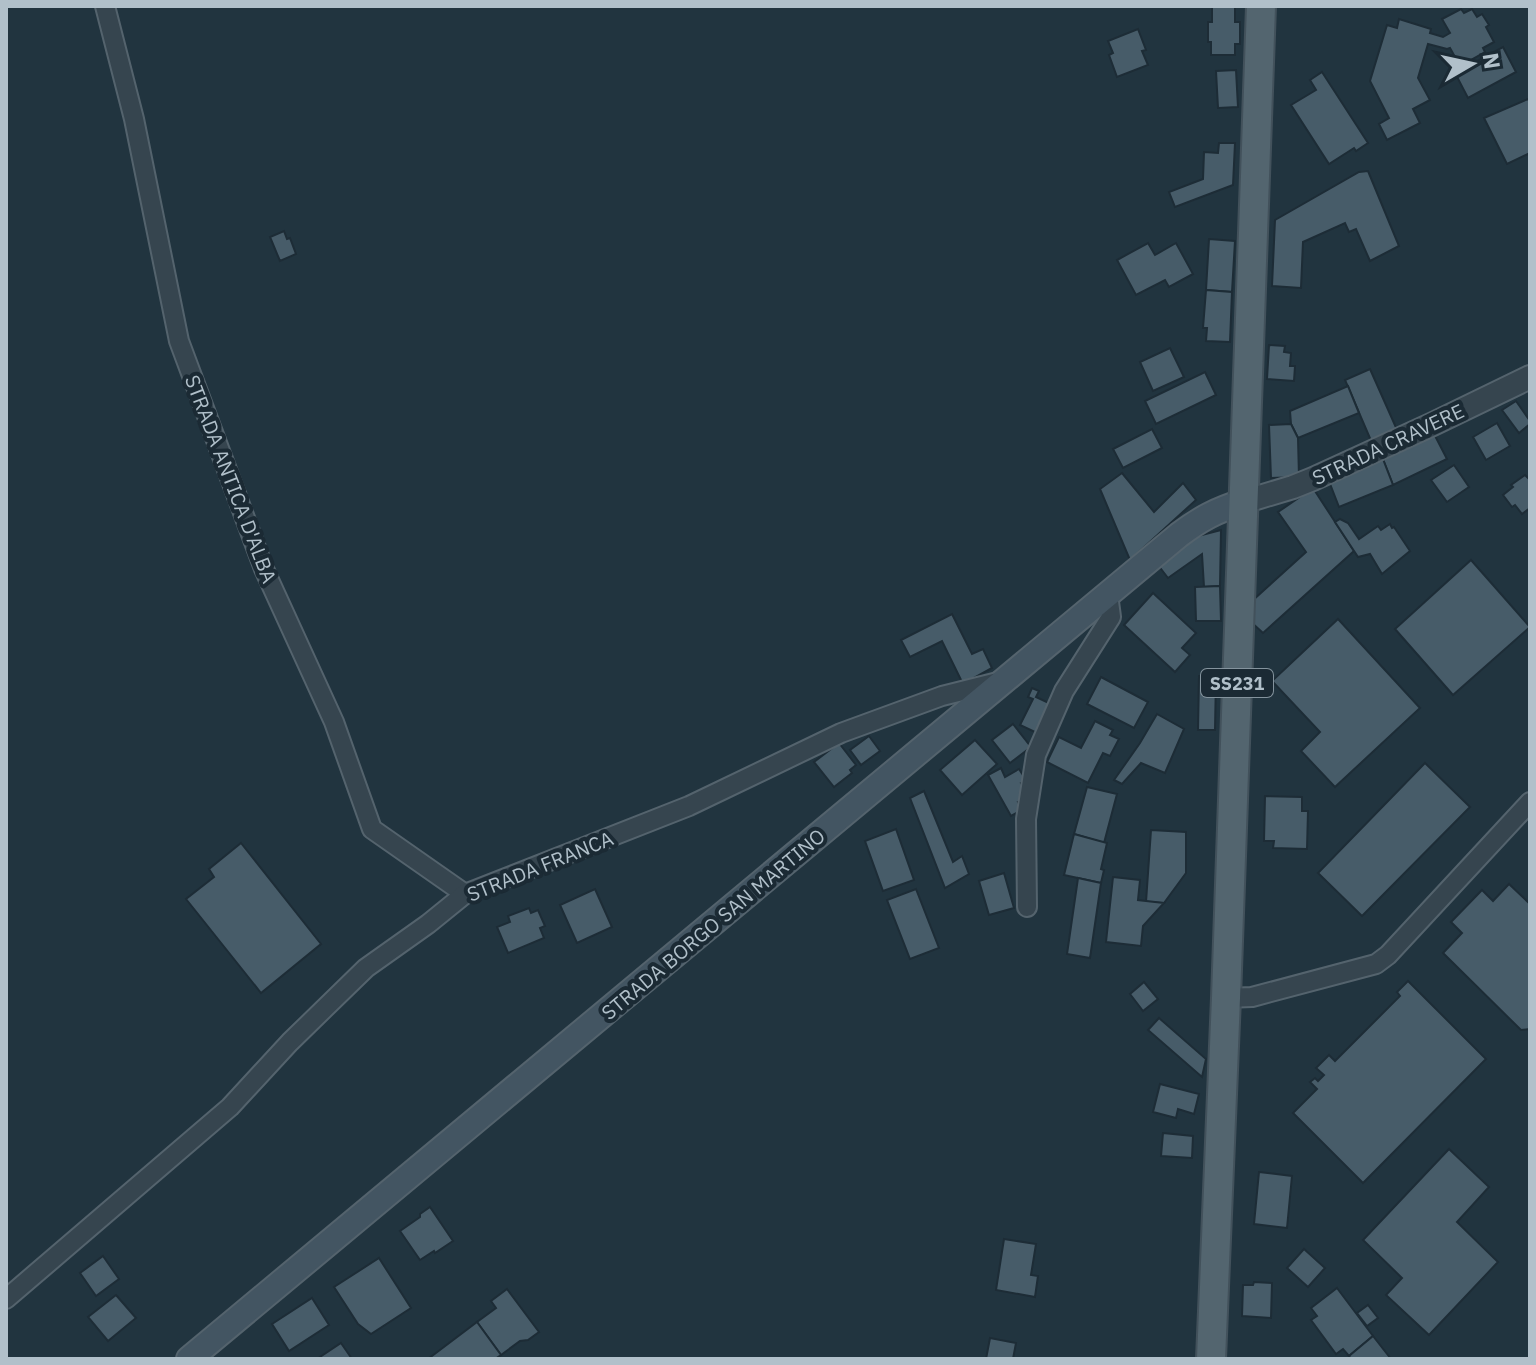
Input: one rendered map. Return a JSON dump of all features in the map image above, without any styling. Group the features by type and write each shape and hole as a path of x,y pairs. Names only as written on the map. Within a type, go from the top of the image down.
{"main road":[{"name":"SS231","path":"1211,1359 1261,6"},
{"name":"STRADA BORGO SAN MARTINO","path":"189,1359 1200,519 1243,502"}],"street":[{"name":"STRADA ANTICA D'ALBA","path":"105,6 134,119 179,341 264,569 334,722 372,829 465,894"},
{"name":"STRADA CRAVERE","path":"1243,502 1313,479 1530,377"},
{"path":"1027,907 1026,819 1036,755 1064,691 1111,617 1108,594"},
{"name":"STRADA FRANCA","path":"6,1299 230,1107 290,1042 366,968 465,894 689,806 841,733 942,696 1004,680"},
{"path":"1226,998 1252,997 1376,964 1388,955 1530,802"}],"building":[{"path":"1212,6 1235,6 1235,22 1240,22 1240,44 1235,44 1235,55 1211,55 1208,22 1212,22"},
{"path":"1461,9 1464,13 1472,9 1477,17 1482,14 1494,42 1483,48 1485,52 1460,66 1450,48 1428,44 1418,78 1430,100 1413,109 1420,123 1387,140 1379,124 1389,118 1370,81 1387,25 1397,28 1399,19 1431,29 1430,33 1443,37 1450,33 1442,19"},
{"path":"1138,29 1148,65 1117,77 1109,55 1113,53 1108,41"},
{"path":"1503,47 1516,72 1468,98 1455,73"},
{"path":"1236,70 1238,107 1218,108 1216,71"},
{"path":"1322,72 1368,143 1329,164 1291,105 1316,90 1310,80"},
{"path":"1528,99 1530,153 1507,164 1484,118"},
{"path":"1219,143 1235,143 1233,185 1175,207 1169,192 1203,179 1204,152 1218,153"},
{"path":"1368,171 1399,246 1370,261 1356,229 1349,232 1345,223 1303,242 1301,288 1272,286 1275,220 1359,172"},
{"path":"284,231 296,254 280,261 270,237"},
{"path":"1209,239 1235,241 1232,292 1206,290"},
{"path":"1148,243 1155,255 1176,243 1193,274 1169,287 1165,280 1136,295 1117,260"},
{"path":"1206,290 1232,292 1230,342 1206,341 1207,328 1203,328"},
{"path":"1269,345 1285,346 1284,352 1291,353 1290,366 1295,366 1294,381 1267,379"},
{"path":"1170,348 1184,377 1153,391 1140,362"},
{"path":"1370,369 1398,432 1372,443 1345,380"},
{"path":"1205,372 1216,395 1156,424 1145,401"},
{"path":"1348,386 1359,413 1298,438 1291,424 1290,411"},
{"path":"1516,401 1530,421 1519,433 1502,410"},
{"path":"1497,423 1510,446 1486,460 1473,437"},
{"path":"1291,424 1298,438 1299,477 1271,478 1269,425"},
{"path":"1152,429 1162,448 1123,468 1113,449"},
{"path":"1432,430 1447,459 1393,485 1381,454"},
{"path":"1381,454 1393,485 1339,507 1327,476"},
{"path":"1454,465 1469,487 1447,502 1431,480"},
{"path":"1122,473 1154,512 1183,483 1196,500 1130,560 1100,489"},
{"path":"1525,475 1530,480 1530,508 1522,514 1503,495"},
{"path":"1313,488 1354,551 1263,633 1251,622 1252,601 1306,552 1278,512"},
{"path":"1340,519 1348,523 1359,539 1378,526 1381,530 1390,524 1410,551 1382,574 1370,554 1358,557 1335,522"},
{"path":"1221,530 1220,586 1204,587 1202,554 1168,578 1158,565 1198,536"},
{"path":"1471,560 1530,627 1453,695 1395,629"},
{"path":"1220,586 1221,621 1196,621 1195,587"},
{"path":"1153,593 1196,633 1182,648 1190,655 1175,672 1124,625"},
{"path":"952,614 972,654 983,649 992,668 963,684 942,641 910,657 901,640"},
{"path":"1338,619 1420,708 1335,787 1301,751 1320,732 1272,681"},
{"path":"1199,676 1216,677 1215,730 1198,730"},
{"path":"1101,677 1148,702 1134,728 1087,704"},
{"path":"1032,688 1039,691 1036,697 1051,704 1037,733 1020,725 1033,699 1028,697"},
{"path":"1157,714 1184,729 1165,773 1141,763 1122,784 1114,780 1140,743"},
{"path":"1095,721 1113,730 1110,735 1119,739 1110,756 1103,753 1088,783 1047,762 1059,737 1081,748"},
{"path":"1013,724 1031,747 1010,763 992,740"},
{"path":"869,736 880,751 861,765 850,750"},
{"path":"975,740 997,764 962,795 940,770"},
{"path":"839,743 856,765 850,770 852,773 834,787 814,762"},
{"path":"1425,763 1470,807 1362,916 1318,873"},
{"path":"1001,768 1005,777 1019,769 1026,780 1021,783 1025,790 1024,799 1018,802 1022,810 1011,816 988,775"},
{"path":"1087,787 1117,794 1104,843 1074,834"},
{"path":"924,791 953,862 962,856 969,874 945,888 910,798"},
{"path":"1265,796 1302,797 1302,811 1308,811 1307,849 1273,848 1274,841 1264,841"},
{"path":"896,829 914,880 883,891 865,841"},
{"path":"1151,830 1186,832 1186,873 1164,903 1146,902"},
{"path":"1074,834 1107,843 1101,883 1064,875"},
{"path":"241,843 321,944 261,993 186,899 214,877 209,869"},
{"path":"1004,873 1014,908 989,915 979,881"},
{"path":"1113,877 1140,880 1138,900 1164,903 1143,926 1141,946 1106,942"},
{"path":"1078,878 1101,883 1090,958 1067,954"},
{"path":"1509,884 1530,904 1530,1029 1521,1030 1443,953 1462,933 1451,922 1482,890 1493,901"},
{"path":"595,889 612,927 577,943 560,905"},
{"path":"916,889 939,948 910,959 887,900"},
{"path":"529,908 531,913 538,910 545,926 540,928 544,938 508,953 497,927 510,922 508,916"},
{"path":"1408,981 1486,1059 1363,1183 1293,1113 1317,1089 1310,1082 1315,1078 1318,1081 1324,1075 1316,1068 1329,1055 1335,1061 1400,996 1397,992"},
{"path":"1144,982 1158,999 1143,1011 1130,994"},
{"path":"1159,1018 1206,1059 1202,1077 1148,1030"},
{"path":"1160,1084 1199,1094 1194,1114 1178,1109 1176,1118 1153,1112"},
{"path":"1163,1133 1193,1136 1192,1158 1161,1156"},
{"path":"1449,1149 1489,1187 1457,1222 1498,1262 1429,1335 1386,1295 1402,1278 1363,1240"},
{"path":"1259,1172 1292,1176 1287,1228 1254,1224"},
{"path":"430,1207 453,1241 420,1260 400,1231"},
{"path":"1004,1239 1036,1244 1031,1275 1038,1276 1035,1297 996,1290"},
{"path":"1304,1249 1325,1268 1308,1287 1287,1268"},
{"path":"103,1256 119,1279 96,1296 80,1273"},
{"path":"379,1258 411,1308 371,1334 358,1324 334,1287"},
{"path":"1254,1282 1272,1283 1271,1318 1242,1316 1243,1285 1253,1285"},
{"path":"1337,1288 1373,1336 1349,1356 1343,1349 1336,1354 1311,1320 1317,1316 1311,1308"},
{"path":"507,1289 539,1332 501,1355 477,1322 496,1308 491,1301"},
{"path":"116,1295 136,1318 108,1341 88,1317"},
{"path":"312,1298 329,1325 289,1351 272,1324"},
{"path":"1368,1305 1378,1318 1367,1326 1357,1313"},
{"path":"477,1322 501,1355 495,1359 428,1359"},
{"path":"1373,1336 1391,1359 1351,1359 1349,1356"},
{"path":"990,1338 1016,1343 1013,1359 986,1359"},
{"path":"341,1343 352,1359 317,1359"}]}
